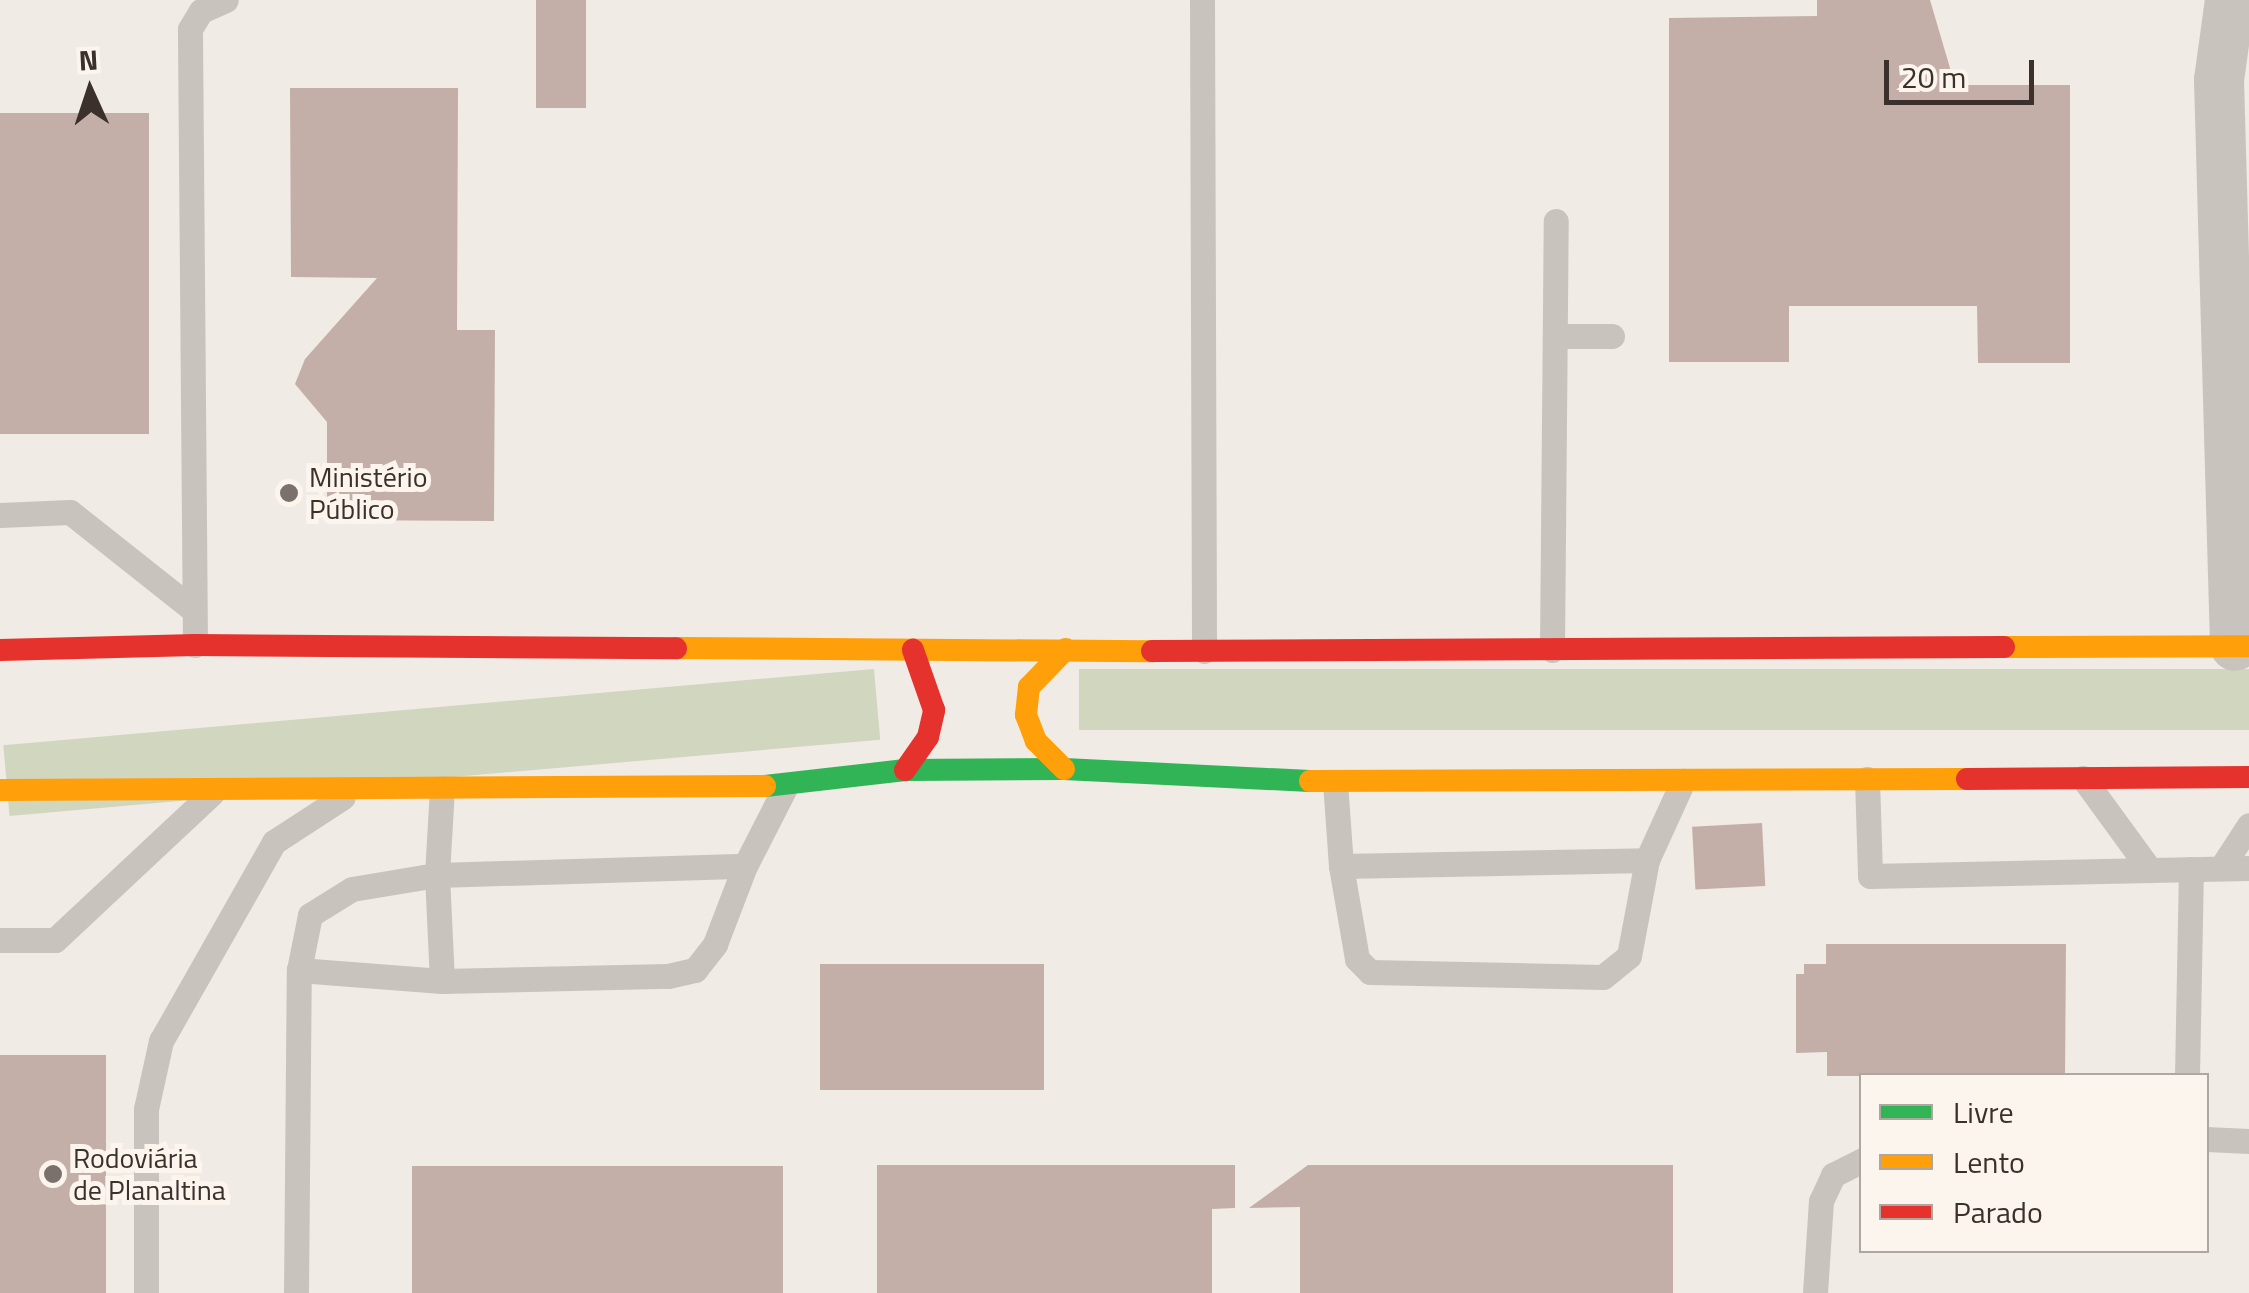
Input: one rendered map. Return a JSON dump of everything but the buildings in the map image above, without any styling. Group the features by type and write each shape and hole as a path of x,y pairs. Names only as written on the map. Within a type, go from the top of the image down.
{"street":[{"path":"0,650 194,646 1204,651 2242,646 2219,80 2230,0"},
{"path":"1064,769 1036,741 1026,715 1029,687 1066,648"},
{"path":"905,770 928,737 934,710 913,650"},
{"path":"0,790 786,786 905,770 1064,769 1334,782 2249,777"}],"lane":[{"path":"194,646 190,29 202,11 226,0"},
{"path":"1202,0 1204,651"},
{"path":"1552,650 1556,221"},
{"path":"1555,336 1612,336"},
{"path":"0,515 70,512 191,608"},
{"path":"2082,778 2150,870"},
{"path":"1867,779 1870,876 2249,868"},
{"path":"1334,782 1357,959 1370,972 1603,977 1629,956 1647,860 1683,781"},
{"path":"299,970 442,981 668,976 695,970 715,944 745,866 786,786"},
{"path":"146,1293 146,1109 161,1041 274,842 358,788"},
{"path":"442,788 436,875 442,981"},
{"path":"0,940 56,940 216,789"},
{"path":"2221,868 2249,825"},
{"path":"1342,866 1647,860"},
{"path":"296,1293 299,970 310,915 352,888 436,875 745,866"},
{"path":"2188,1073 2191,869"},
{"path":"2209,1139 2249,1141"},
{"path":"1815,1293 1821,1201 1833,1176 1859,1162"}],"green space":[{"path":"874,669 880,740 10,816 3,745"},
{"path":"1079,669 2249,669 2249,730 1079,730"}],"traffic: fast":[{"path":"765,786 905,770 1064,769 1310,781"}],"traffic: slow":[{"path":"2004,647 2249,646"},
{"path":"676,648 1152,651"},
{"path":"1064,769 1036,741 1026,715 1029,687 1066,649"},
{"path":"1310,781 1967,779"},
{"path":"0,790 765,786"}],"traffic: jam":[{"path":"0,650 195,645 676,648"},
{"path":"1152,651 2004,647"},
{"path":"905,770 928,737 934,710 913,650"},
{"path":"1967,779 2249,777"}],"place":[{"name":"Ministério Público","path":"289,493"},
{"name":"Rodoviária de Planaltina","path":"53,1174"}]}
